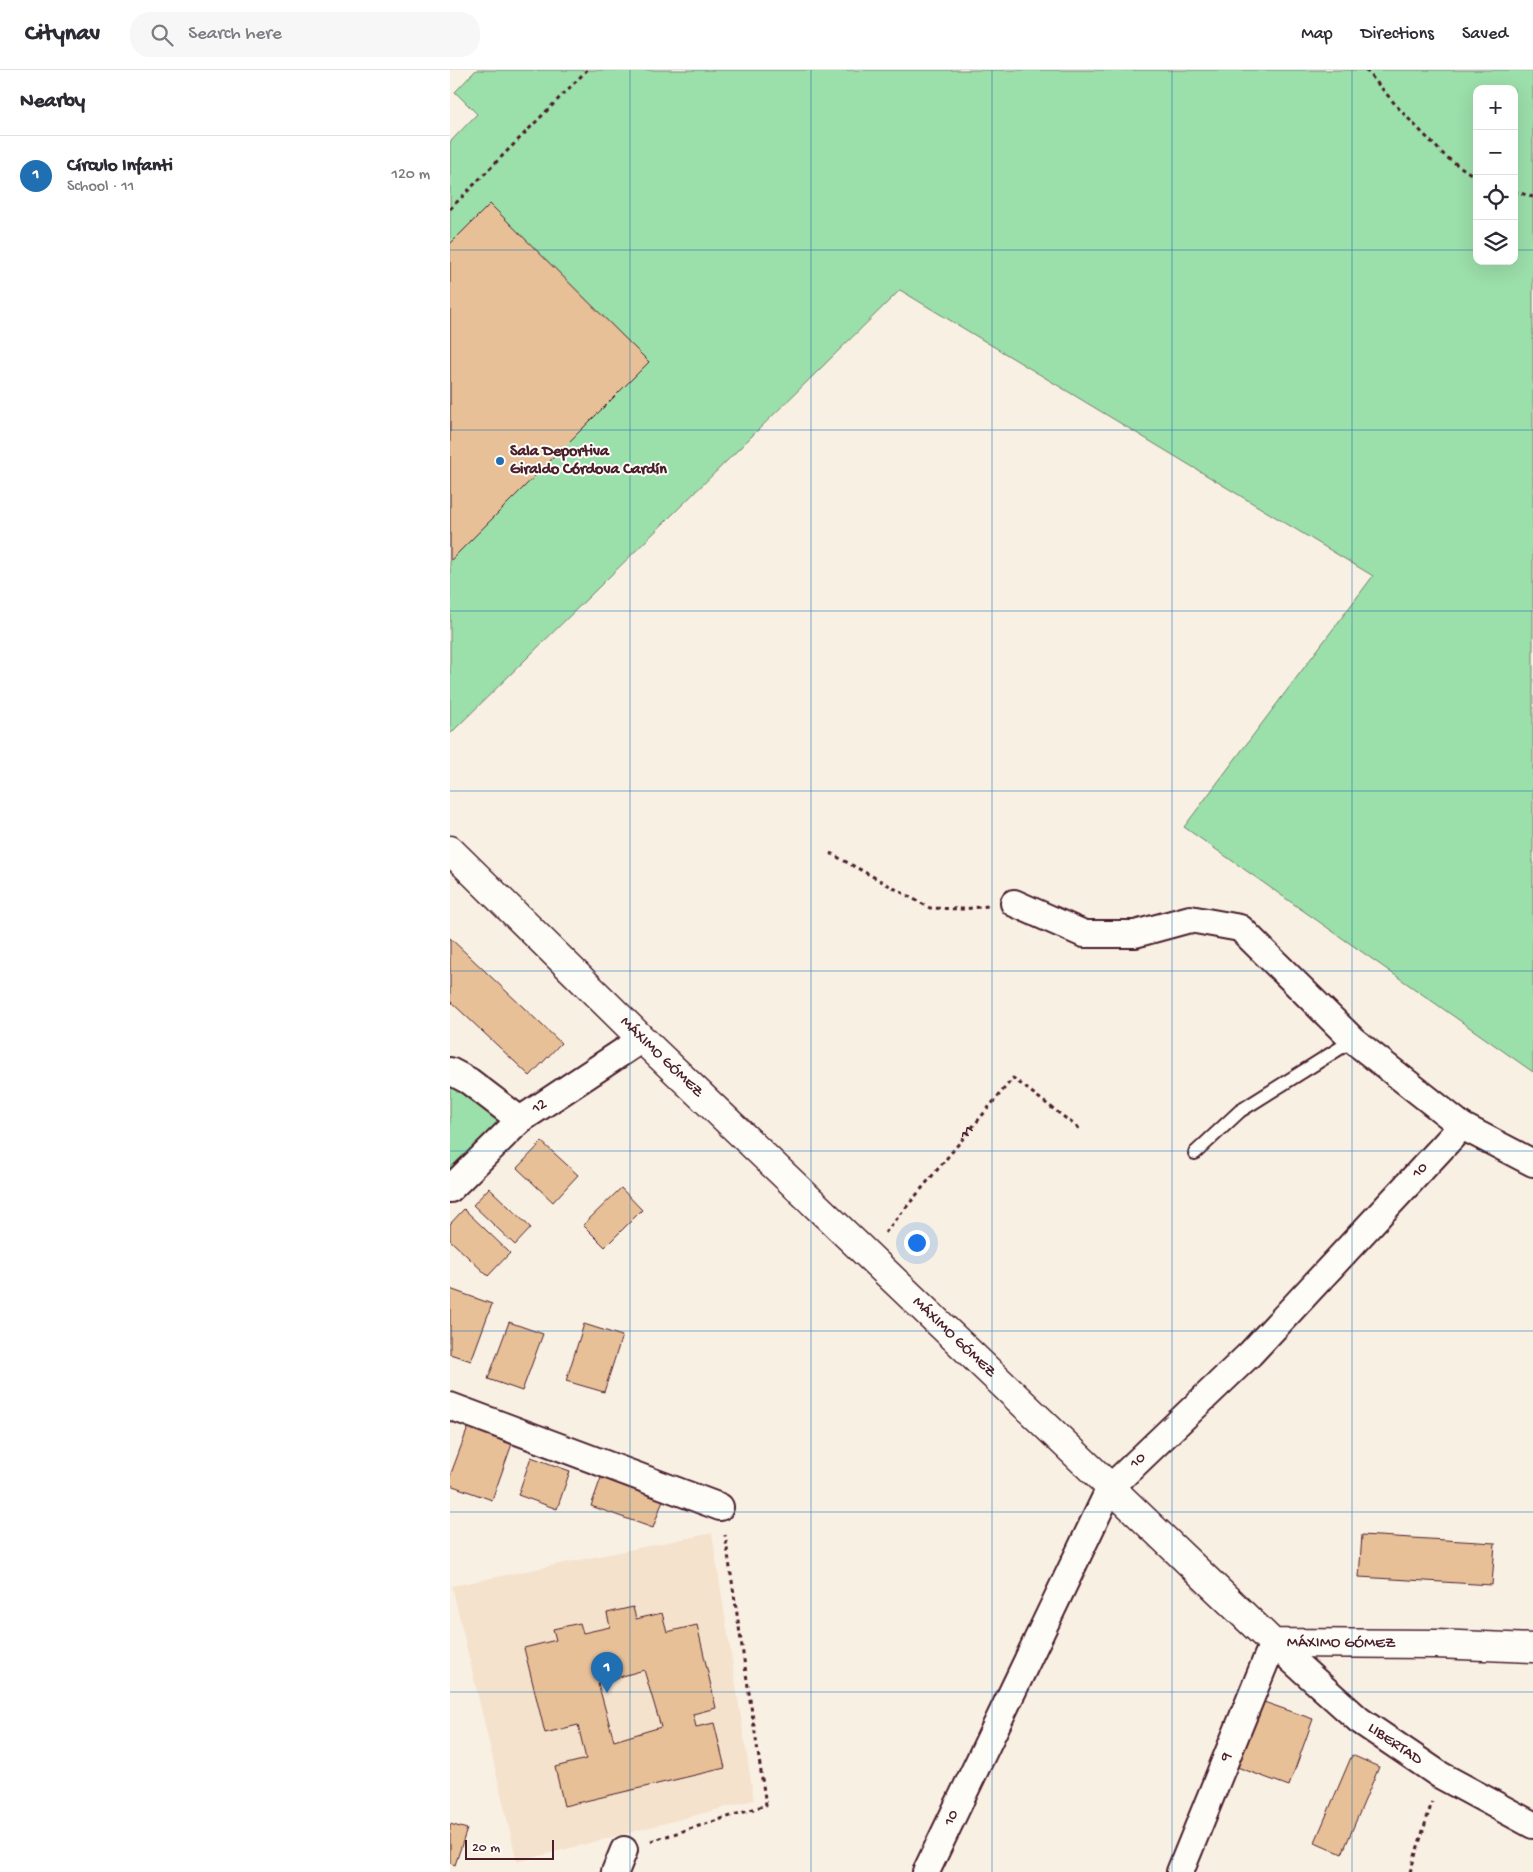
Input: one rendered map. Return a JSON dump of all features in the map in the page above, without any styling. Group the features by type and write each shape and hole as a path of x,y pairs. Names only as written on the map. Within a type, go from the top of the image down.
{"main road":[{"name":"MÁXIMO GÓMEZ","path":"450,850 642,1038 1273,1643 1436,1644 1533,1648"}],"street":[{"path":"1014,903 1084,934 1135,934 1190,919 1240,928 1353,1040 1462,1126 1533,1163"},
{"name":"12","path":"450,1189 520,1120 642,1038"},
{"path":"450,1071 469,1081 520,1120"},
{"name":"10","path":"926,1872 1110,1488 1250,1354 1462,1126"},
{"path":"450,1406 720,1507"},
{"name":"LIBERTAD","path":"1273,1643 1359,1720 1440,1775 1533,1825"},
{"name":"9","path":"1180,1872 1273,1643"}],"lane":[{"path":"1195,1153 1240,1111 1353,1040"}],"path":[{"path":"450,209 587,70"},
{"path":"1366,70 1446,157 1473,175"},
{"path":"1518,192 1533,196"},
{"path":"830,854 930,908 964,909 1014,903"},
{"name":"11","path":"867,1254 1013,1078 1081,1130"},
{"path":"619,1861 766,1805 720,1507"},
{"path":"1410,1872 1440,1775"}],"shaded area":[{"path":"712,1533 754,1800 517,1862 452,1586"}],"green space":[{"path":"476,70 1533,70 1533,1072 1184,827 1373,576 900,290 450,734 450,142 477,114 455,92"},
{"path":"450,1071 520,1120 450,1189"}],"building":[{"name":"Sala Deportiva Giraldo Córdova Cardín","path":"490,204 649,362 450,561 450,244"},
{"path":"450,938 561,1043 530,1076 450,1001"},
{"path":"542,1142 578,1175 553,1202 517,1168"},
{"path":"489,1188 531,1228 515,1245 473,1205"},
{"path":"621,1188 642,1210 605,1247 583,1225"},
{"path":"464,1209 510,1253 488,1276 450,1240 450,1224"},
{"path":"450,1289 492,1304 471,1361 450,1354"},
{"path":"509,1322 543,1334 522,1391 488,1379"},
{"path":"584,1324 622,1336 604,1392 566,1381"},
{"path":"469,1425 513,1441 492,1500 450,1485 450,1476"},
{"path":"531,1457 570,1471 557,1509 518,1495"},
{"path":"602,1475 664,1497 653,1528 591,1506"},
{"path":"1362,1535 1495,1543 1492,1585 1359,1577"},
{"path":"633,1607 636,1619 662,1613 667,1632 697,1625 716,1708 693,1714 696,1727 714,1723 725,1768 564,1806 555,1767 586,1759 578,1725 545,1733 524,1648 556,1640 553,1629 580,1623 583,1633 610,1627 607,1613","holes":["644,1670 661,1727 614,1741 598,1683"]},
{"path":"1261,1701 1313,1719 1289,1786 1237,1767"},
{"path":"1352,1755 1379,1767 1342,1854 1315,1842"},
{"path":"450,1824 467,1829 455,1865 450,1863"}],"place":[{"name":"Sala Deportiva Giraldo Córdova Cardín","path":"500,461"},
{"name":"Círculo Infanti","path":"607,1693"}]}
